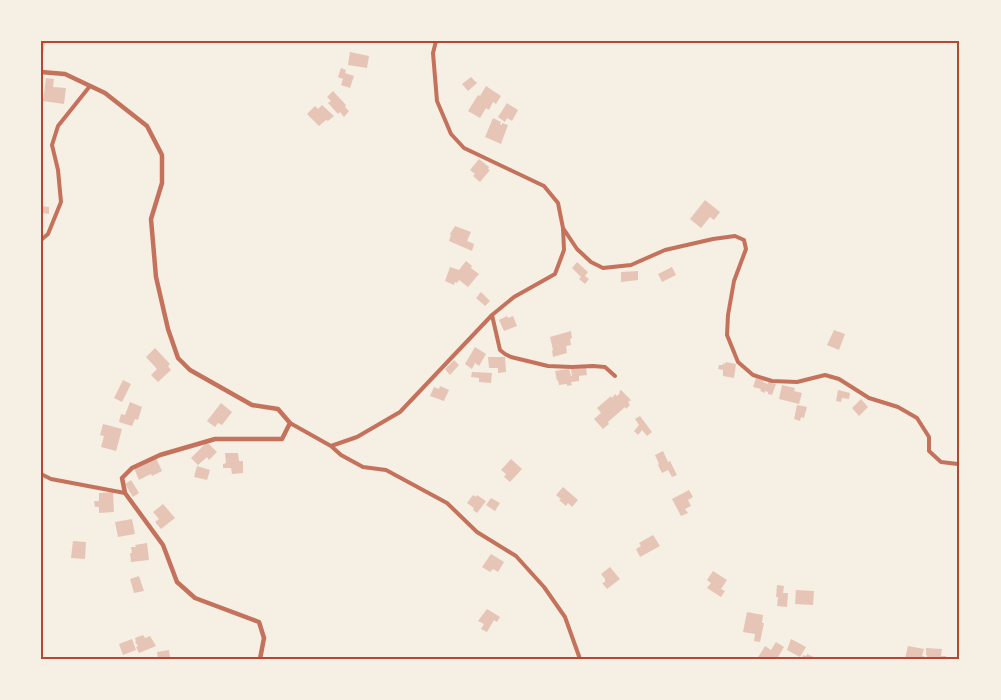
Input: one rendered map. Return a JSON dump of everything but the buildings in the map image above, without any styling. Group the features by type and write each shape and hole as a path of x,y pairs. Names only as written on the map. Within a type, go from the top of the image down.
{"street":[{"path":"331,446 357,437 400,412 492,315 514,297 555,274 564,250 563,228 558,203 544,186 464,148 451,134 437,101 433,53 436,41"},
{"path":"41,72 65,74 105,93 147,126 162,155 162,183 151,219 156,277 168,329 178,358 190,370 252,405 278,409 290,423 363,467 386,470 447,504 477,532 516,556 544,587 565,617 580,659"},
{"path":"41,240 48,234 60,202 58,170 52,145 58,126 90,86"},
{"path":"563,228 577,249 591,262 603,268 631,265 665,250 713,239 734,236 744,240 746,249 734,281 728,315 727,335 738,362 753,374 772,381 797,382 825,375 839,379 869,398 898,407 916,418 929,437 928,451 942,462 958,464 960,462"},
{"path":"492,315 500,350 511,357 548,366 605,367 615,376"},
{"path":"260,659 264,638 259,622 195,598 177,582 163,545 125,493 122,478 132,468 160,454 215,439 282,439 290,423"},
{"path":"41,474 51,479 125,493"}]}
